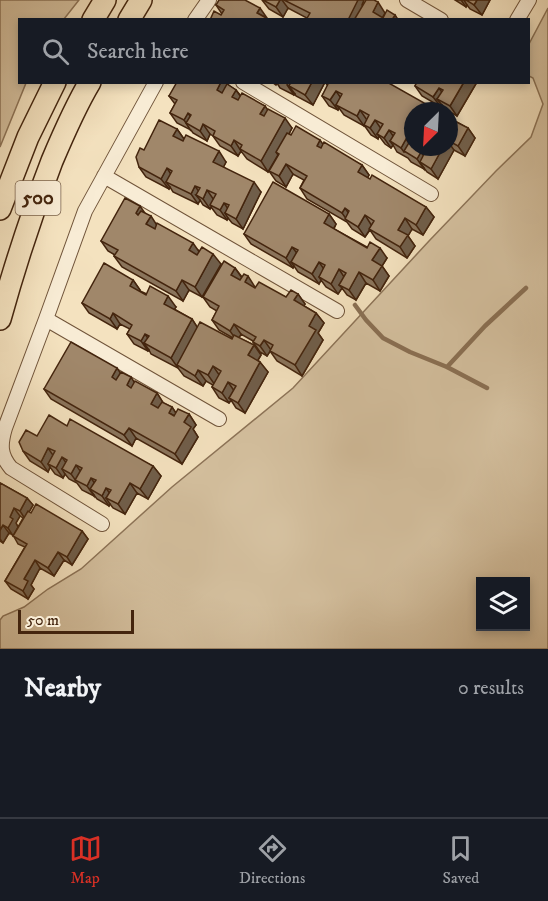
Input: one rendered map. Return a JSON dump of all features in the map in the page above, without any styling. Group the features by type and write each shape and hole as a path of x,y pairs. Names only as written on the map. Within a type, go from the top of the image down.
{"main road":[{"path":"94,18 105,0"},
{"path":"130,18 141,0"},
{"name":"500","path":"0,209 28,137 54,84"},
{"name":"500","path":"0,319 35,204 58,147 89,84"}],"street":[{"path":"196,18 209,0"},
{"path":"407,0 438,18"},
{"path":"518,18 529,0"},
{"path":"102,524 11,468 4,462 0,447 4,428 85,211 155,84"},
{"path":"246,84 431,194"},
{"path":"104,176 337,311"},
{"path":"46,319 219,419"}],"shaded area":[{"path":"0,0 79,0 65,18 18,18 18,84 26,84 0,147"},
{"path":"548,8 548,649 0,649 0,620 3,616 24,607 81,569 172,487 293,388 429,241 531,137 543,104 533,78 530,76 530,42"}],"building":[{"path":"219,0 245,0 260,8 257,13 266,18 211,18 214,11 221,15 224,10 216,5"},
{"path":"263,0 280,0 276,7"},
{"path":"284,0 358,0 349,18 307,18 310,13"},
{"path":"366,0 378,2 373,12 383,18 355,18"},
{"path":"466,0 477,0 474,5"},
{"path":"387,10 395,15 393,18 383,18"},
{"path":"176,84 220,84 217,90 222,93 227,84 236,90 232,97 238,100 242,93 265,106 260,114 264,116 268,109 285,118 261,161 240,149 242,145 234,140 231,146 213,136 215,131 203,124 200,131 186,123 191,115 188,113 184,120 170,113 177,100 169,96"},
{"path":"290,84 311,84 305,95 289,86"},
{"path":"328,84 391,84 422,102 404,102 404,143 401,148 390,141 395,133 389,130 384,138 377,134 383,124 375,120 370,128 364,125 369,115 360,110 357,116 336,105 342,94 336,91 330,100 322,96"},
{"path":"416,84 463,84 452,102 443,102 437,99 443,90 439,88 433,97 415,86"},
{"path":"159,120 177,129 173,136 183,141 186,135 219,151 213,162 254,182 236,219 225,213 229,205 224,203 220,210 210,205 216,194 207,190 203,199 196,195 200,188 195,186 191,194 166,182 172,171 167,168 161,179 139,167 136,157 140,148 144,150"},
{"path":"458,123 468,128 458,146"},
{"path":"296,126 320,140 317,146 321,148 324,142 362,165 358,172 370,179 372,175 426,207 416,225 405,218 398,230 408,235 400,247 369,229 374,221 365,215 358,227 345,219 349,211 345,208 342,213 300,188 307,176 286,164 279,176 269,171 279,154 276,152 287,133 291,135"},
{"path":"423,156 438,156 431,169 420,162"},
{"path":"273,182 329,214 324,223 367,248 370,242 380,248 372,260 382,266 373,280 359,272 349,290 339,285 346,273 339,269 331,284 319,277 325,265 319,262 312,274 291,262 298,250 292,247 286,258 244,234"},
{"path":"125,198 140,206 136,213 138,215 141,211 151,216 146,224 155,229 157,223 193,243 189,250 197,255 202,247 213,254 195,287 182,280 176,291 114,256 118,250 101,241"},
{"path":"224,261 235,268 231,275 240,280 244,274 248,276 245,282 255,288 259,282 286,297 291,290 298,294 294,300 316,313 309,326 316,330 295,365 270,351 273,345 264,340 260,346 253,342 256,337 234,324 230,331 212,320 219,306 203,297"},
{"path":"104,263 133,280 130,286 146,295 150,286 168,296 164,304 192,319 171,358 144,343 149,336 145,334 141,341 127,334 132,325 113,313 110,319 82,303"},
{"path":"200,322 232,339 234,335 254,345 248,355 260,362 238,403 229,398 236,386 228,382 222,393 212,387 221,371 213,366 208,375 198,370 195,376 177,365"},
{"path":"71,342 117,368 112,377 116,380 121,372 131,377 127,385 131,388 135,381 157,393 151,404 158,408 162,402 172,407 169,413 174,416 178,409 189,414 184,422 191,427 175,454 129,428 124,435 44,389"},
{"path":"49,415 67,426 70,419 153,466 140,489 130,483 118,504 106,498 111,490 106,488 102,496 90,489 96,480 91,478 87,486 75,480 82,468 76,465 71,474 62,469 67,460 62,457 56,468 48,464 55,451 48,448 41,462 23,451 19,442 26,430 37,436"},
{"path":"0,483 27,498 20,511 14,508 10,517 13,519 8,528 3,525 0,530"},
{"path":"36,504 82,531 67,557 58,552 48,568 35,560 24,579 28,581 23,591 5,581 27,544 13,536 28,511 31,513"}],"waterway":[{"path":"447,367 485,326 526,288"},
{"path":"355,305 383,338 487,388"}]}
